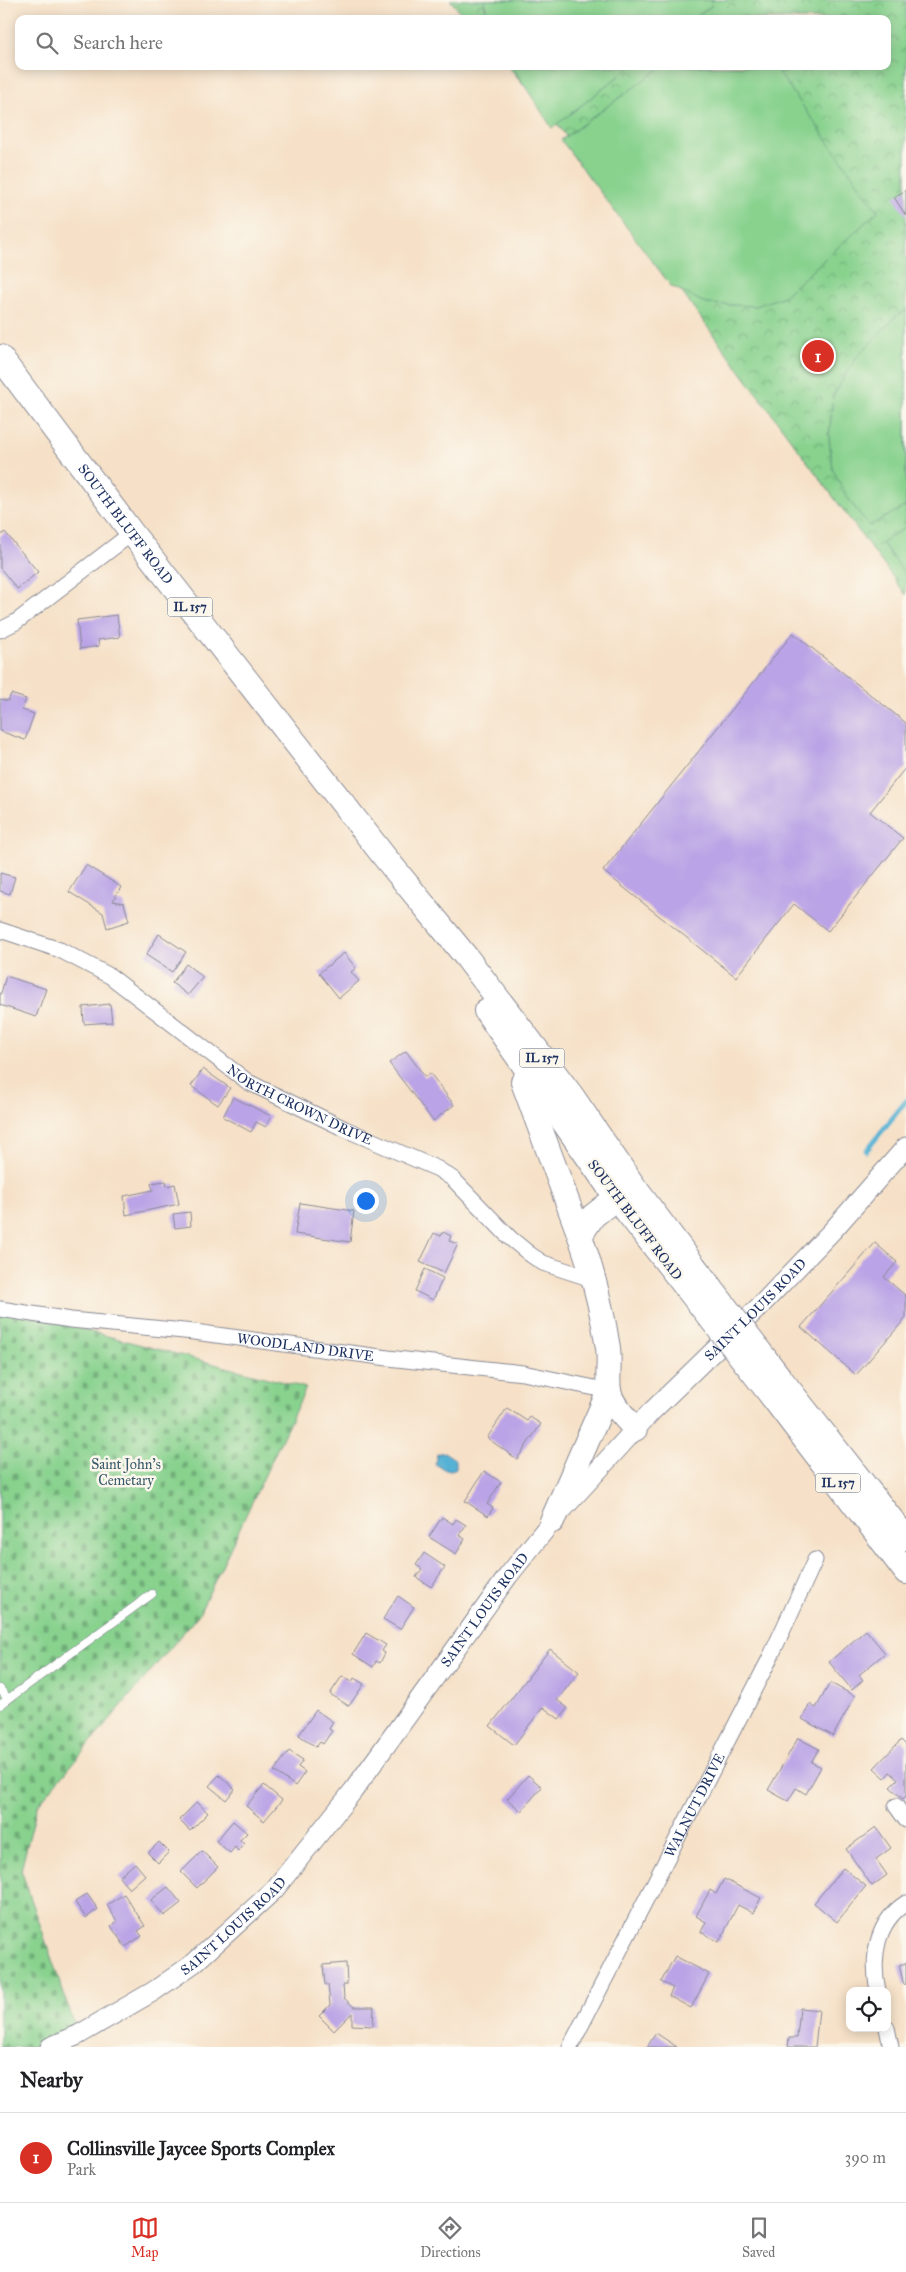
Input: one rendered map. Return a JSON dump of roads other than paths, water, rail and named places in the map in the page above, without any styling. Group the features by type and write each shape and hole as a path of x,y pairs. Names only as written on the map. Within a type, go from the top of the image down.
{"main road":[{"name":"SOUTH BLUFF ROAD","path":"0,357 132,533 383,855 467,958 572,1096 626,1194"},
{"name":"SOUTH BLUFF ROAD","path":"383,855 417,914 500,1030 775,1387 906,1572"},
{"path":"500,1030 534,1110 595,1280 608,1351 609,1391 616,1407 635,1429"},
{"path":"580,1236 593,1216 607,1204 626,1194"},
{"name":"SOUTH BLUFF ROAD","path":"775,1387 906,1538"},
{"path":"552,1521 609,1391"}],"street":[{"path":"0,630 16,622 132,533"},
{"name":"NORTH CROWN DRIVE","path":"0,930 60,950 110,976 248,1082 438,1169 454,1179 510,1238 531,1255 543,1263 595,1280"},
{"name":"SAINT LOUIS ROAD","path":"50,2047 78,2035 154,1991 194,1963 274,1890 353,1791 508,1576 552,1521 635,1429 762,1304 833,1230 906,1147"},
{"name":"WOODLAND DRIVE","path":"0,1309 71,1320 194,1332 388,1358 523,1373 609,1391"},
{"name":"WALNUT DRIVE","path":"570,2047 769,1660 816,1560"},
{"path":"896,1806 906,1820"},
{"path":"878,1987 875,1960 878,1943 889,1918 906,1903"},
{"path":"888,2032 891,2047"}],"lane":[{"path":"0,1705 152,1594"},
{"path":"0,1689 8,1699"}],"water":[{"path":"444,1452 456,1460 456,1469 448,1471 435,1464 437,1454"}],"waterway":[{"path":"866,1151 906,1101"}],"place":[{"name":"Collinsville Jaycee Sports Complex","path":"818,356"}],"park label":[{"name":"Saint John's Cemetary","path":"126,1472"}]}
